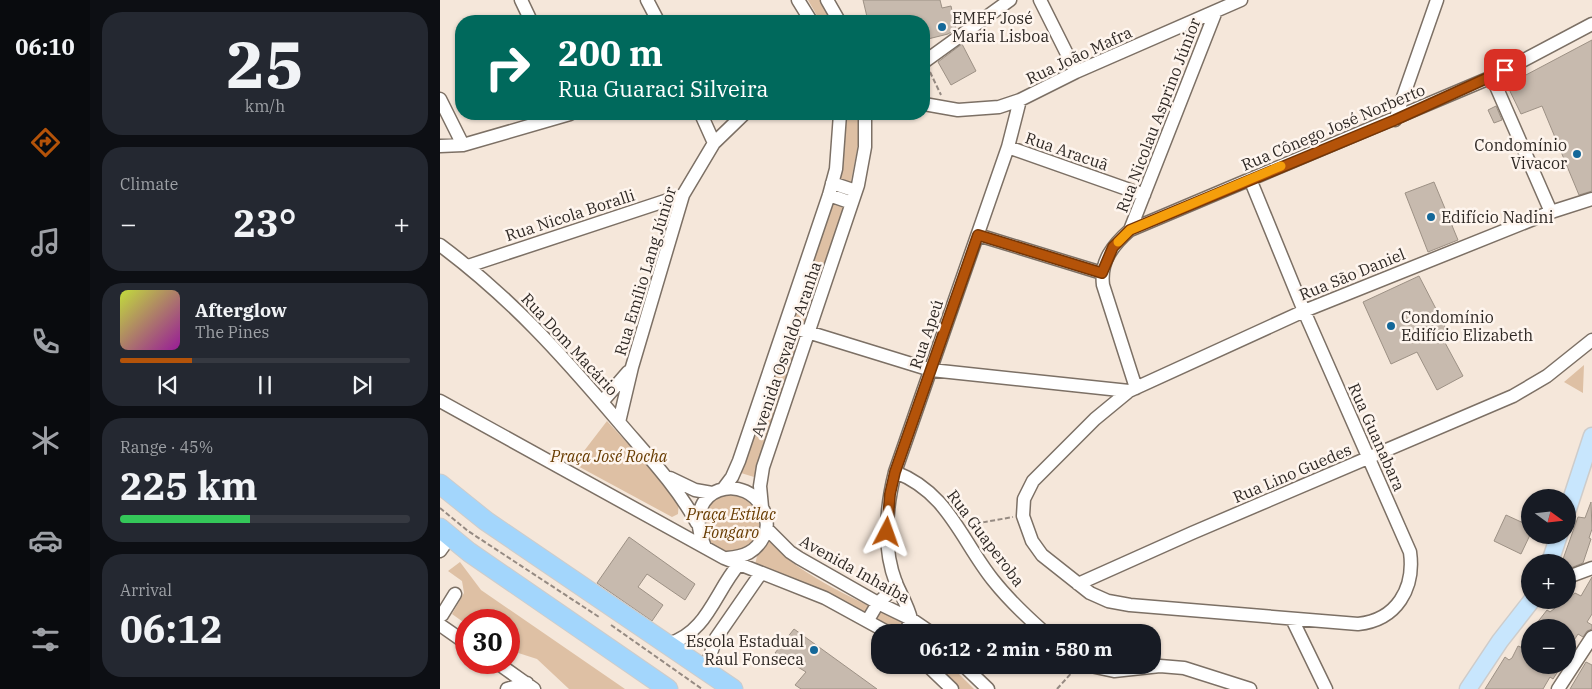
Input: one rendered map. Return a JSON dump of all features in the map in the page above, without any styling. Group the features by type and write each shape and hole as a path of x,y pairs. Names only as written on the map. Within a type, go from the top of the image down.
{"highway":[{"path":"440,484 486,521 732,689"},
{"path":"444,538 668,689"}],"main road":[{"path":"1575,489 1592,436"},
{"path":"1468,689 1500,641 1525,609"}],"street":[{"path":"521,0 528,15"},
{"path":"647,0 655,15"},
{"path":"798,0 807,15"},
{"path":"827,0 836,15"},
{"path":"930,57 1010,0"},
{"path":"1040,0 1076,72"},
{"name":"Rua João Mafra","path":"930,105 948,109 985,109 1020,100 1076,72 1241,0"},
{"path":"1395,120 1437,0"},
{"name":"Rua Nicolau Asprino Júnior","path":"1130,230 1216,11"},
{"name":"Rua Cônego José Norberto","path":"1102,273 1113,247 1130,230 1395,120 1492,77 1592,24"},
{"path":"1492,77 1552,212"},
{"path":"440,99 463,145"},
{"name":"Rua Apeú","path":"912,619 896,582 888,551 887,532 890,494 895,472 1008,147 1020,100"},
{"path":"440,146 463,145 549,120"},
{"path":"704,120 714,143"},
{"name":"Rua Emílio Lang Júnior","path":"619,422 632,367 683,194 714,143 738,120"},
{"name":"Avenida Osvaldo Aranha","path":"718,491 732,477 739,461 831,189 838,153 840,120"},
{"name":"Avenida Osvaldo Aranha","path":"762,507 760,486 763,467 854,197 865,147 865,120"},
{"name":"Rua Aracuã","path":"1008,147 1144,195"},
{"name":"Rua Guanabara","path":"1250,179 1304,311 1410,552 1412,568 1407,588 1390,612 1370,623 1338,624 1292,620"},
{"path":"831,189 854,197"},
{"name":"Rua Nicola Boralli","path":"468,266 683,194"},
{"name":"Rua São Daniel","path":"1132,389 1304,311 1552,212 1592,199"},
{"path":"978,235 1102,273 1103,285 1132,389"},
{"name":"Rua Dom Macário","path":"440,245 468,266 540,332 666,475 697,523"},
{"path":"785,325 931,370 1132,389"},
{"name":"Rua Lino Guedes","path":"1078,584 1192,533 1513,396 1547,376 1592,340"},
{"name":"Rua Emílio Lang Júnior","path":"602,402 621,383 632,367"},
{"path":"1132,389 1095,419 1033,481 1024,499 1023,516 1032,541 1042,555 1078,584 1100,598 1119,604 1292,620 1326,689"},
{"path":"440,401 724,558 825,598 875,624"},
{"name":"Rua Guaperoba","path":"895,472 920,484 940,502 992,579 1036,624"},
{"name":"Rua Dom Macário","path":"666,475 690,488 718,491"},
{"path":"704,547 697,523 704,500 718,491 742,491 753,496 762,507 767,529 759,546 748,554 724,558"},
{"name":"Avenida Inhaíba","path":"767,529 790,552 878,603 919,624"},
{"path":"668,644 679,641 699,626 739,564"},
{"path":"1576,575 1592,568"},
{"path":"709,658 716,638 761,573"},
{"path":"868,620 878,603 890,592 896,582"},
{"path":"440,613 442,615 455,594"},
{"path":"910,624 912,619"},
{"path":"440,626 455,636"},
{"path":"1558,689 1592,637"},
{"path":"1161,666 1184,668 1250,689"},
{"path":"512,674 530,687"},
{"path":"936,674 952,689"},
{"path":"973,674 988,689"},
{"path":"508,689 530,687"}],"path":[{"path":"930,73 948,109"},
{"path":"440,508 468,530 606,621 702,689"},
{"path":"958,526 1018,516"},
{"path":"1057,689 1070,674"}],"green space":[{"path":"808,0 823,0 832,15 817,15"},
{"path":"844,120 858,120 858,145 849,191 754,477 741,473 837,187 844,144"},
{"path":"1584,365 1583,390 1583,393 1564,382"},
{"name":"Praça José Rocha","path":"607,421 679,499 678,514 672,517 574,464"},
{"name":"Praça Estilac Fongaro","path":"731,494 742,496 755,507 760,523 758,534 747,547 731,552 720,550 707,539 702,523 704,512 715,499"},
{"path":"770,541 797,566 854,599 905,624 881,624 833,596 755,565 757,556"},
{"path":"460,562 481,590 509,609 455,609 455,616 452,614 464,593 462,581 448,571"},
{"path":"520,617 625,689 569,689 537,659 520,654"},
{"path":"944,674 959,674 974,689 960,689"}],"building":[{"path":"863,0 940,0 942,8 951,6 956,29 948,34 930,38 930,15 867,15"},
{"name":"Condomínio Vivacor","path":"1592,40 1592,191 1579,195 1542,106 1521,114 1507,85"},
{"path":"962,44 976,71 951,85 938,62"},
{"path":"1496,106 1502,120 1494,123 1488,110"},
{"name":"Edifício Nadini","path":"1434,182 1458,240 1428,252 1405,193"},
{"path":"1419,276 1450,336 1443,339 1463,376 1437,390 1417,352 1391,364 1363,302"},
{"path":"1591,502 1592,529 1589,538 1591,539 1583,563 1576,566 1576,554 1565,554 1568,544 1576,544 1576,523 1578,517 1585,518"},
{"path":"1506,515 1521,522 1521,544 1526,544 1521,554 1494,541"},
{"path":"629,537 695,584 685,600 647,574 638,587 663,605 652,621 597,583"},
{"path":"1592,577 1592,614 1587,622 1592,625 1592,629 1587,631 1583,637 1578,634 1576,637 1576,619 1540,619 1547,610 1550,612 1554,609 1576,609 1576,594 1581,596"},
{"path":"794,629 877,689 801,689 795,685 806,672 775,653"},
{"path":"1518,646 1521,647 1521,674 1556,674 1553,679 1550,677 1543,689 1485,689 1505,657 1509,660 1512,658"},
{"path":"1586,662 1592,665 1592,689 1570,689"}],"slow traffic":[{"path":"1118,242 1130,230 1281,166"}],"place":[{"name":"EMEF José Maria Lisboa","path":"942,27"},
{"name":"Condomínio Vivacor","path":"1577,154"},
{"name":"Edifício Nadini","path":"1431,217"},
{"name":"Condomínio Edifício Elizabeth","path":"1391,326"},
{"name":"Escola Estadual Raul Fonseca","path":"814,650"}],"route":[{"path":"887,532 887,516 895,472 978,235 1102,273 1103,266 1113,247 1130,230 1395,120 1505,70"}]}
